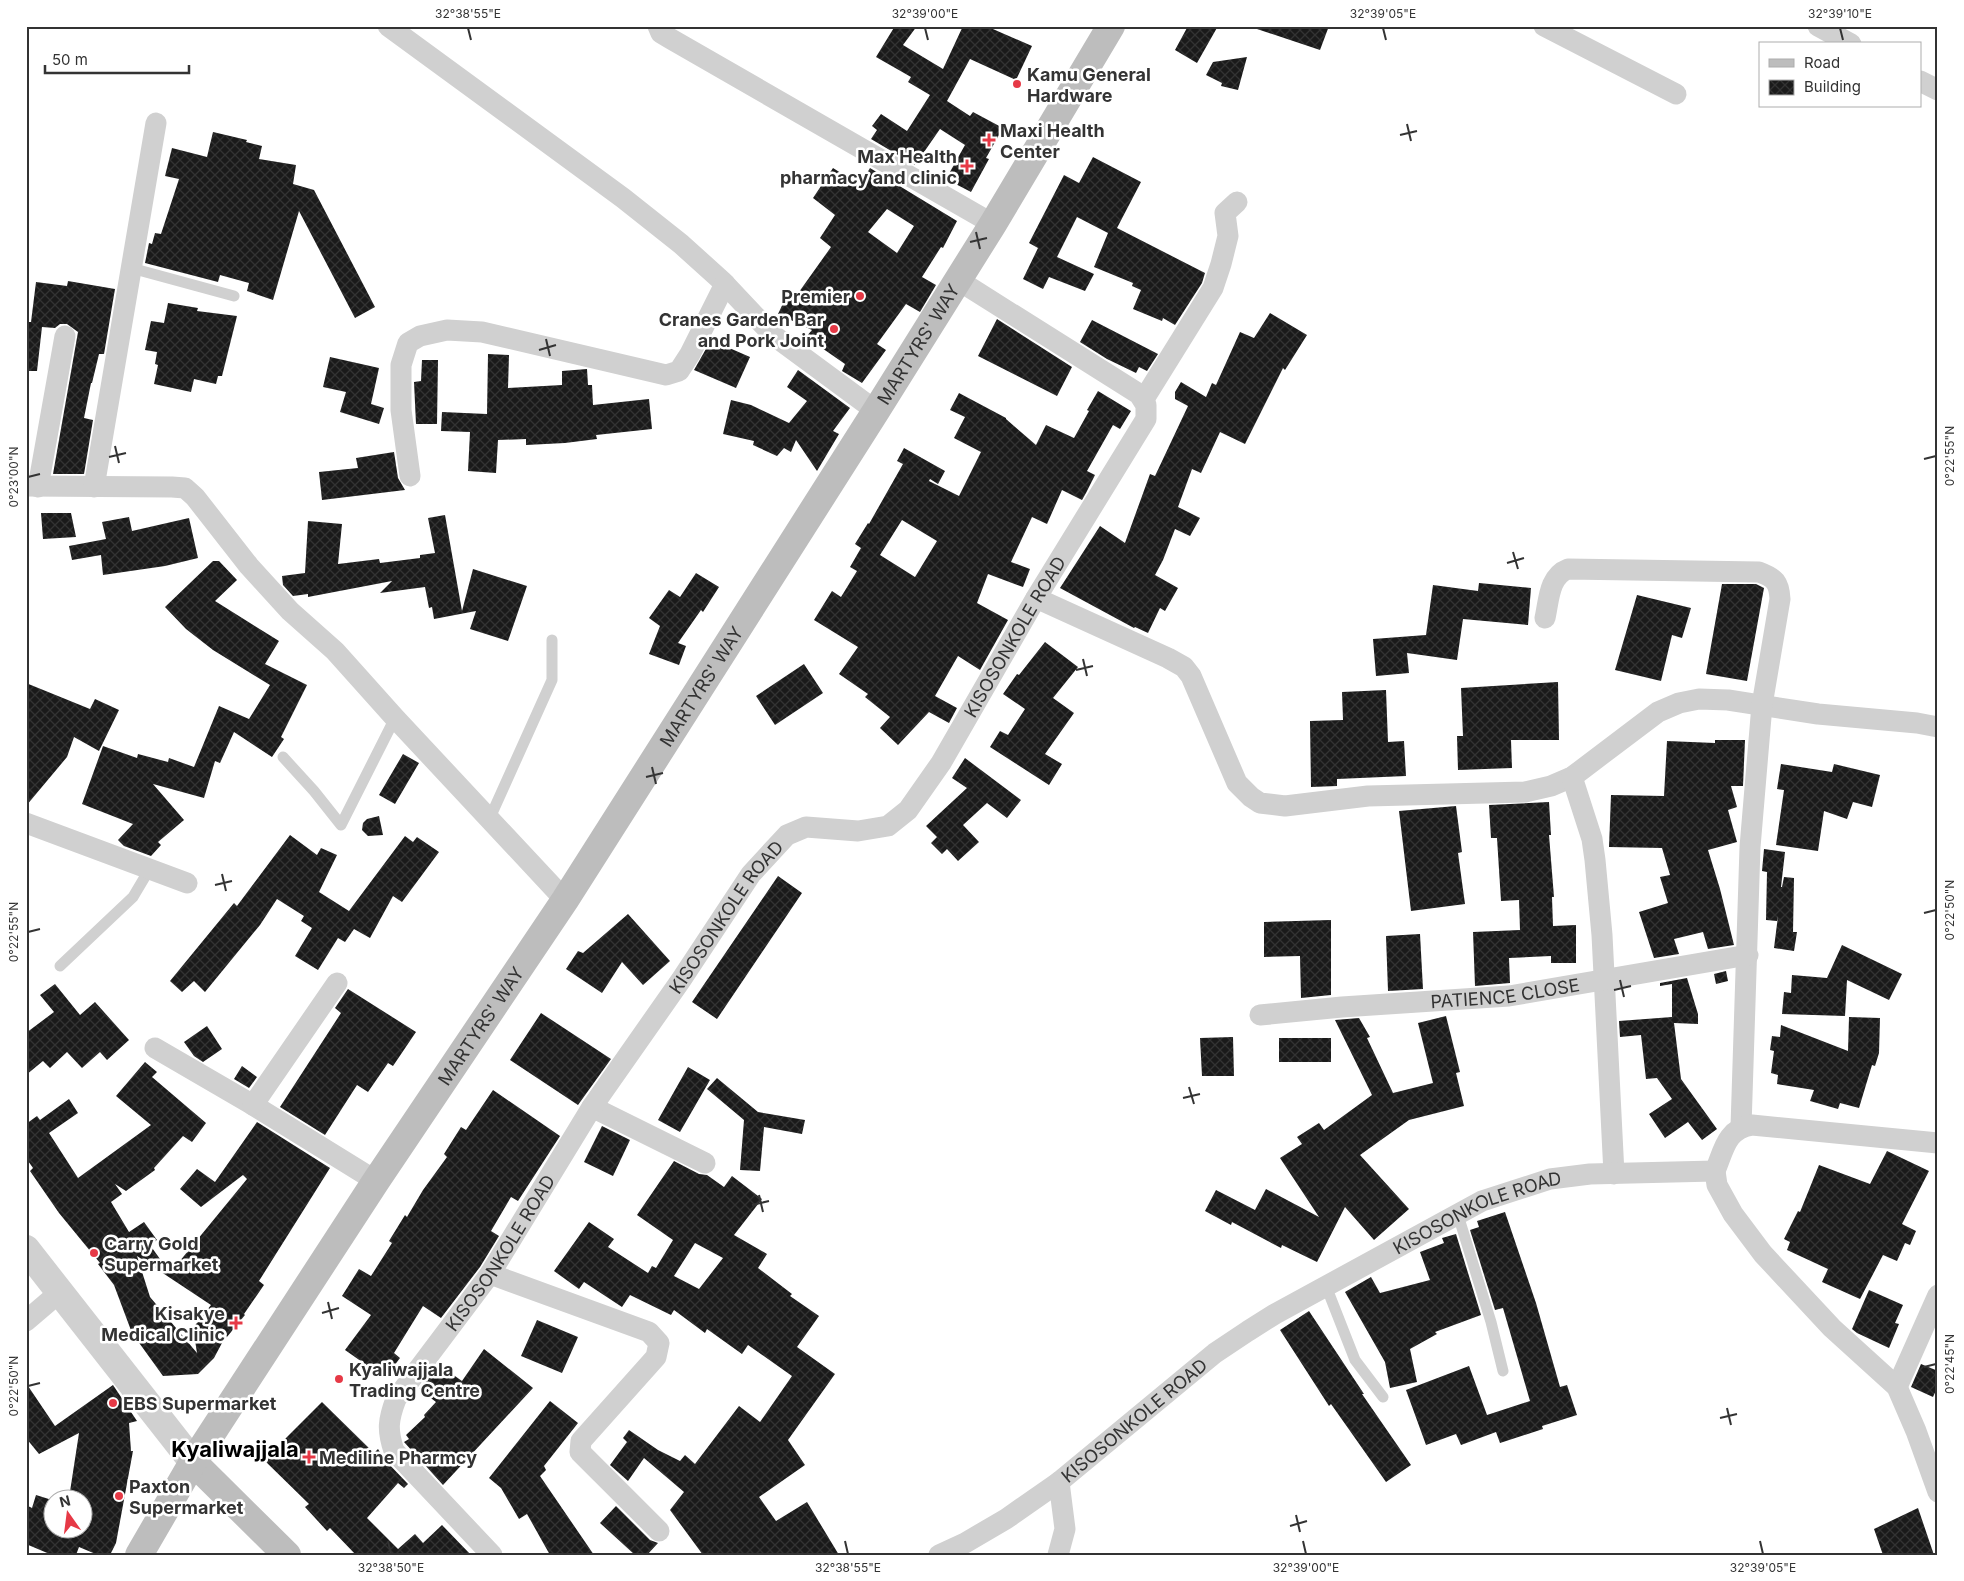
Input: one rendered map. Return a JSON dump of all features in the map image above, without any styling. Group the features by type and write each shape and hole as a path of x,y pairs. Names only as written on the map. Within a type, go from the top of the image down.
{"main road":[{"name":"MARTYRS' WAY","path":"139,1555 193,1462 376,1181 565,900 876,411 993,224 1110,26"},
{"path":"193,1462 287,1555"}],"street":[{"path":"388,26 623,198 681,244 725,284 773,335 876,411"},
{"path":"658,26 662,33 672,39 993,224"},
{"path":"1544,26 1676,94"},
{"path":"1818,26 1847,42"},
{"path":"1922,82 1938,90"},
{"path":"94,487 156,122"},
{"path":"958,280 1144,399 1212,288 1221,264 1228,236 1225,213 1237,202"},
{"path":"410,476 401,410 401,365 408,343 420,336 447,330 482,332 666,375 679,370 690,354 725,284"},
{"path":"65,336 32,487 185,488 195,497 249,566 290,611 336,651 395,718 565,900"},
{"name":"KISOSONKOLE ROAD","path":"492,1555 394,1451 389,1435 389,1418 396,1399 490,1274 592,1107 681,980 751,874 787,835 806,827 858,831 888,826 908,810 941,763 1036,598 1146,419 1147,410 1144,399"},
{"path":"1545,618 1554,579 1561,571 1568,569 1759,572 1769,576 1779,586 1780,599 1762,705 1750,847 1741,1127"},
{"path":"1036,598 1184,667 1200,692 1237,783 1260,803 1285,806 1368,796 1526,792 1551,786 1572,777 1658,712 1679,703 1699,699 1728,700 1818,714 1917,723 1938,727"},
{"path":"1572,777 1592,839 1596,860 1614,1174"},
{"path":"26,823 187,883"},
{"name":"PATIENCE CLOSE","path":"1260,1015 1342,1007 1509,996 1748,955"},
{"path":"253,1104 337,983"},
{"path":"155,1048 253,1104 376,1181"},
{"path":"592,1107 705,1163"},
{"path":"1938,1143 1752,1125 1741,1127 1731,1135 1715,1171 1717,1185 1733,1214 1763,1254 1832,1328 1897,1388 1916,1430 1938,1492"},
{"name":"KISOSONKOLE ROAD","path":"940,1555 1006,1519 1059,1482 1215,1353 1275,1314 1482,1201 1550,1179 1590,1174 1715,1171"},
{"path":"26,1249 193,1462"},
{"path":"490,1274 649,1332 659,1343 656,1357 581,1440 580,1452 659,1531"},
{"path":"26,1321 60,1292"},
{"path":"1897,1388 1938,1295"},
{"path":"1058,1555 1065,1529 1059,1482"}],"lane":[{"path":"131,268 234,296"},
{"path":"490,820 552,680 552,640"},
{"path":"283,758 314,791 341,825 395,718"},
{"path":"60,966 133,896 148,870"},
{"path":"1458,1214 1491,1322 1503,1371"},
{"path":"1326,1286 1355,1360 1383,1397"}],"building":[{"path":"895,26 917,26 903,45 943,69 963,26 986,26 1032,46 1016,80 970,59 947,101 970,116 973,112 1003,128 986,158 989,159 971,192 946,179 965,145 940,129 915,165 871,139 877,130 872,126 881,114 907,131 930,95 908,82 911,77 876,57"},
{"path":"1188,26 1218,26 1197,63 1175,50"},
{"path":"1257,26 1329,26 1320,50 1257,29"},
{"path":"1247,57 1238,90 1221,86 1222,83 1206,75 1213,62"},
{"path":"213,132 247,140 246,142 262,146 259,159 296,165 293,184 314,190 375,307 355,318 299,211 273,300 247,291 249,283 220,275 218,282 145,263 149,243 152,244 155,233 161,234 179,179 165,176 172,148 207,157"},
{"path":"1093,157 1141,182 1117,228 1205,273 1202,283 1175,325 1163,318 1162,321 1133,309 1141,290 1132,286 1133,283 1094,267 1108,233 1077,217 1057,257 1094,274 1085,291 1049,277 1043,289 1023,279 1038,248 1029,243 1064,175 1079,183"},
{"path":"833,168 860,185 870,168 957,221 943,248 941,247 922,277 936,285 920,312 906,304 877,344 886,350 862,383 842,371 845,364 806,337 812,330 778,314 787,295 794,299 831,247 820,238 835,215 813,198","holes":["887,209 914,226 897,253 868,232"]},
{"path":"68,281 115,289 104,354 99,354 84,418 93,420 84,474 53,474 78,332 67,324 60,324 55,328 42,327 37,371 26,371 26,322 31,322 36,282 67,286"},
{"path":"168,303 198,308 197,311 237,316 222,376 218,376 216,384 194,379 191,392 154,384 158,365 155,364 157,352 145,350 151,321 164,323"},
{"path":"1270,313 1307,335 1285,370 1283,368 1245,444 1220,432 1201,473 1192,469 1178,507 1200,518 1190,536 1175,529 1155,575 1178,588 1165,611 1160,608 1148,633 1134,628 1060,588 1100,526 1125,543 1150,474 1155,476 1188,406 1175,399 1175,392 1181,382 1206,397 1212,383 1216,385 1240,332 1254,338"},
{"path":"997,319 1072,367 1057,396 978,356"},
{"path":"1092,320 1158,354 1147,371 1139,367 1136,373 1107,359 1080,342"},
{"path":"711,340 750,357 736,388 694,370"},
{"path":"488,354 509,355 508,388 562,385 562,371 587,369 588,385 592,385 593,405 649,399 652,429 596,435 597,439 565,443 526,445 526,439 498,440 496,473 468,471 470,432 441,431 442,412 487,414"},
{"path":"330,357 379,368 371,404 384,408 379,424 340,412 346,392 323,387"},
{"path":"422,360 438,360 437,424 416,424 414,382 421,381"},
{"path":"798,370 850,408 833,431 839,434 817,471 796,440 791,452 784,448 777,456 753,445 754,441 723,434 731,400 751,405 789,423 807,401 787,387"},
{"path":"1098,391 1131,411 1120,429 1113,425 1087,471 1095,475 1082,500 1062,490 1047,524 1032,517 1011,562 1030,569 1023,587 988,574 977,603 1008,620 980,670 958,656 935,696 957,708 949,723 929,712 898,745 880,728 890,717 865,697 868,694 839,674 858,647 814,620 832,591 841,597 857,571 850,567 861,548 855,544 869,524 903,464 897,461 904,448 945,471 938,484 930,479 929,481 959,496 981,452 954,438 965,417 950,410 959,393 1006,418 1036,445 1046,425 1074,438 1089,411 1087,410","holes":["902,520 937,541 915,577 880,555"]},
{"path":"394,452 398,478 405,490 322,500 319,472 358,468 356,458"},
{"path":"41,513 71,513 76,537 43,539"},
{"path":"445,515 462,611 473,569 527,586 508,641 470,629 476,611 434,619 432,607 429,608 425,587 380,593 392,581 308,597 308,594 293,596 283,585 282,576 305,573 308,521 342,524 338,564 379,559 380,563 420,558 420,555 435,553 428,518"},
{"path":"129,517 132,531 189,518 198,558 165,566 103,575 101,555 72,560 69,546 106,539 102,522"},
{"path":"213,561 219,561 237,580 215,601 279,641 265,664 307,685 281,737 284,739 272,757 234,732 220,763 215,761 204,798 153,784 184,820 158,842 161,845 151,856 124,846 118,840 133,824 82,804 103,746 137,758 138,754 168,762 169,758 194,767 219,706 249,719 270,685 213,650 186,629 165,607"},
{"path":"696,573 719,587 703,612 701,610 678,643 686,646 679,665 649,654 660,626 649,618 669,590 680,597"},
{"path":"1479,583 1531,588 1528,625 1463,619 1457,660 1407,653 1409,673 1376,676 1373,639 1426,635 1433,585 1478,591"},
{"path":"1722,584 1756,584 1764,588 1747,681 1706,674"},
{"path":"1637,595 1691,608 1682,638 1672,635 1661,681 1615,670"},
{"path":"1045,642 1078,667 1053,698 1074,713 1045,754 1062,764 1049,785 990,747 1000,731 1008,735 1025,709 1003,694 1017,674 1019,675"},
{"path":"804,664 823,693 775,725 756,696"},
{"path":"1558,682 1559,740 1511,740 1512,768 1458,770 1457,736 1463,736 1461,688"},
{"path":"26,683 90,709 95,699 119,710 99,751 74,737 67,757 26,806"},
{"path":"1386,690 1388,742 1404,741 1406,776 1337,779 1337,786 1311,787 1310,721 1343,720 1342,692"},
{"path":"1715,740 1745,740 1743,786 1731,786 1737,807 1728,810 1737,842 1708,850 1734,945 1708,949 1703,932 1674,939 1679,954 1654,958 1639,912 1668,903 1660,877 1670,875 1662,848 1609,847 1611,795 1664,796 1667,741 1715,743"},
{"path":"403,754 419,763 395,804 379,795"},
{"path":"965,758 1021,800 1007,818 987,803 963,825 979,842 958,861 947,849 942,854 931,843 937,837 926,826 967,788 952,778"},
{"path":"1781,764 1832,772 1834,764 1880,775 1872,807 1853,802 1847,819 1824,811 1818,851 1776,845 1784,790 1777,789"},
{"path":"1549,802 1551,835 1549,835 1554,897 1552,897 1553,926 1576,925 1576,963 1551,963 1551,956 1509,958 1510,983 1475,986 1473,932 1520,930 1519,900 1501,901 1497,838 1491,838 1489,805"},
{"path":"1456,806 1462,852 1458,853 1465,904 1411,911 1399,811"},
{"path":"379,816 383,835 368,836 362,830 363,823 367,819"},
{"path":"290,835 317,855 321,848 337,855 319,892 349,911 405,836 413,842 417,837 439,852 402,902 393,896 370,938 354,929 345,942 338,938 318,970 295,956 312,928 301,921 304,916 277,899 260,925 205,992 194,981 182,992 170,981 234,903 237,906"},
{"path":"1764,849 1785,852 1781,887 1784,877 1794,878 1793,932 1797,932 1794,951 1774,948 1778,916 1777,921 1766,920 1767,872 1762,871"},
{"path":"778,876 802,893 717,1019 692,1002"},
{"path":"628,914 670,961 643,985 622,962 602,993 566,969 578,951 583,953"},
{"path":"1331,920 1331,995 1301,998 1300,956 1264,957 1264,922"},
{"path":"1420,934 1423,989 1388,991 1386,936"},
{"path":"1842,945 1902,974 1889,1000 1847,980 1845,1016 1782,1014 1784,992 1791,993 1792,975 1827,978"},
{"path":"1726,971 1728,981 1716,984 1714,974"},
{"path":"1687,978 1698,1014 1698,1024 1674,1023 1681,1079 1717,1129 1702,1140 1688,1122 1665,1138 1649,1114 1672,1099 1657,1078 1646,1079 1641,1035 1620,1037 1619,1021 1672,1017 1672,984 1660,986 1660,983"},
{"path":"55,984 80,1015 95,1002 129,1040 107,1060 100,1052 82,1068 67,1052 50,1068 43,1061 26,1075 26,1033 54,1012 40,995"},
{"path":"348,989 416,1032 393,1066 388,1063 368,1092 357,1085 325,1135 280,1107 341,1013 335,1008"},
{"path":"541,1013 611,1059 578,1105 510,1060"},
{"path":"1446,1016 1460,1072 1456,1073 1464,1106 1409,1120 1360,1155 1409,1209 1374,1240 1345,1207 1317,1262 1282,1245 1281,1248 1232,1222 1231,1225 1205,1211 1216,1190 1255,1210 1266,1189 1319,1217 1280,1158 1302,1144 1297,1137 1319,1123 1324,1130 1372,1095 1335,1020 1359,1018 1370,1037 1367,1038 1393,1093 1433,1083 1418,1023"},
{"path":"1849,1017 1880,1018 1879,1053 1875,1066 1872,1065 1859,1108 1840,1103 1838,1109 1810,1101 1814,1090 1777,1084 1778,1075 1771,1073 1774,1051 1770,1050 1772,1036 1780,1037 1781,1025 1848,1051"},
{"path":"207,1026 222,1049 203,1062 194,1056 184,1042"},
{"path":"1233,1037 1234,1076 1202,1076 1200,1038"},
{"path":"1279,1038 1331,1038 1331,1062 1279,1062"},
{"path":"145,1062 157,1072 152,1077 206,1123 192,1142 183,1136 154,1168 155,1170 126,1191 115,1184 122,1194 111,1202 129,1232 144,1222 157,1240 150,1245 170,1273 247,1179 243,1175 201,1207 180,1189 197,1169 215,1182 257,1122 330,1168 259,1281 264,1285 245,1315 222,1343 214,1358 198,1374 163,1376 132,1333 114,1285 98,1264 100,1263 59,1213 30,1171 33,1168 26,1158 26,1124 37,1116 40,1120 69,1099 78,1113 49,1133 78,1178 151,1125 116,1096","holes":["137,1256 211,1305 193,1328 197,1353 150,1297"]},
{"path":"242,1066 257,1077 249,1088 234,1079"},
{"path":"688,1067 710,1080 680,1132 658,1120"},
{"path":"717,1078 758,1112 805,1120 802,1134 764,1127 760,1171 740,1170 744,1120 707,1089"},
{"path":"493,1090 560,1136 518,1201 511,1197 491,1231 499,1236 480,1267 441,1318 423,1306 394,1353 400,1358 385,1378 345,1350 371,1315 342,1296 359,1269 371,1276 392,1243 389,1241 405,1215 407,1217 423,1190 447,1157 444,1154 461,1127 466,1130"},
{"path":"602,1126 630,1140 613,1176 584,1162"},
{"path":"1887,1151 1929,1171 1902,1224 1916,1231 1910,1245 1905,1243 1897,1261 1883,1255 1860,1299 1822,1282 1828,1269 1787,1250 1790,1242 1784,1239 1798,1211 1800,1212 1819,1165 1870,1184"},
{"path":"674,1161 699,1174 707,1175 724,1187 732,1176 762,1199 734,1235 767,1254 758,1268 792,1294 790,1296 819,1316 797,1347 835,1374 788,1440 805,1465 759,1497 776,1521 807,1502 839,1555 703,1555 670,1510 684,1492 644,1458 628,1481 610,1465 627,1442 623,1438 629,1430 658,1450 680,1461 685,1455 695,1464 739,1406 760,1422 792,1376 748,1345 742,1354 707,1329 705,1333 674,1310 671,1315 630,1295 622,1307 584,1282 579,1289 554,1271 589,1222 614,1239 608,1247 648,1273 652,1266 656,1268 673,1240 637,1215","holes":["695,1243 723,1258 699,1289 674,1276"]},
{"path":"1505,1212 1536,1303 1560,1387 1567,1385 1577,1415 1542,1426 1543,1429 1500,1443 1496,1432 1461,1445 1456,1434 1426,1445 1406,1390 1469,1366 1487,1415 1530,1401 1503,1308 1495,1310 1470,1230 1479,1227 1477,1221"},
{"path":"1456,1234 1481,1315 1435,1332 1437,1334 1410,1349 1417,1382 1390,1388 1385,1362 1345,1292 1371,1277 1380,1293 1430,1280 1420,1252 1444,1243 1442,1238"},
{"path":"1869,1290 1903,1305 1895,1323 1899,1324 1889,1348 1852,1329"},
{"path":"1309,1311 1364,1394 1362,1394 1411,1465 1386,1482 1331,1404 1329,1406 1280,1330"},
{"path":"537,1320 578,1337 562,1373 521,1356"},
{"path":"484,1349 533,1388 443,1485 404,1442 409,1439 406,1435 425,1417 424,1415 436,1402 419,1389 438,1364 462,1381"},
{"path":"1921,1364 1938,1371 1938,1386 1933,1397 1911,1387"},
{"path":"26,1383 55,1426 113,1385 137,1421 129,1423 131,1451 133,1451 116,1543 110,1555 98,1555 79,1547 76,1555 52,1555 26,1544 26,1505 32,1508 36,1495 42,1497 42,1538 92,1538 92,1488 71,1488 79,1433 39,1454 26,1438"},
{"path":"550,1401 578,1423 544,1466 546,1470 540,1476 594,1555 550,1555 527,1514 519,1519 501,1488 489,1478"},
{"path":"322,1402 374,1453 378,1449 385,1460 408,1484 404,1488 398,1483 367,1518 398,1549 415,1534 423,1543 442,1525 471,1555 356,1555 330,1528 327,1531 305,1507 309,1504 264,1460"},
{"path":"616,1506 650,1540 658,1543 647,1555 635,1555 600,1523"},
{"path":"1918,1508 1934,1555 1883,1555 1874,1529"}],"place":[{"name":"Kamu General Hardware","path":"1017,84"},
{"name":"Maxi Health Center","path":"989,140"},
{"name":"Max Health pharmacy and clinic","path":"967,166"},
{"name":"Premier","path":"860,296"},
{"name":"Cranes Garden Bar and Pork Joint","path":"834,329"},
{"name":"Carry Gold Supermarket","path":"94,1253"},
{"name":"Kisakye Medical Clinic","path":"236,1323"},
{"name":"Kyaliwajjala Trading Centre","path":"339,1379"},
{"name":"EBS Supermarket","path":"113,1403"},
{"name":"Mediline Pharmcy","path":"309,1457"},
{"name":"Paxton Supermarket","path":"119,1496"}],"district":[{"name":"Kyaliwajjala","path":"235,1449"}]}
